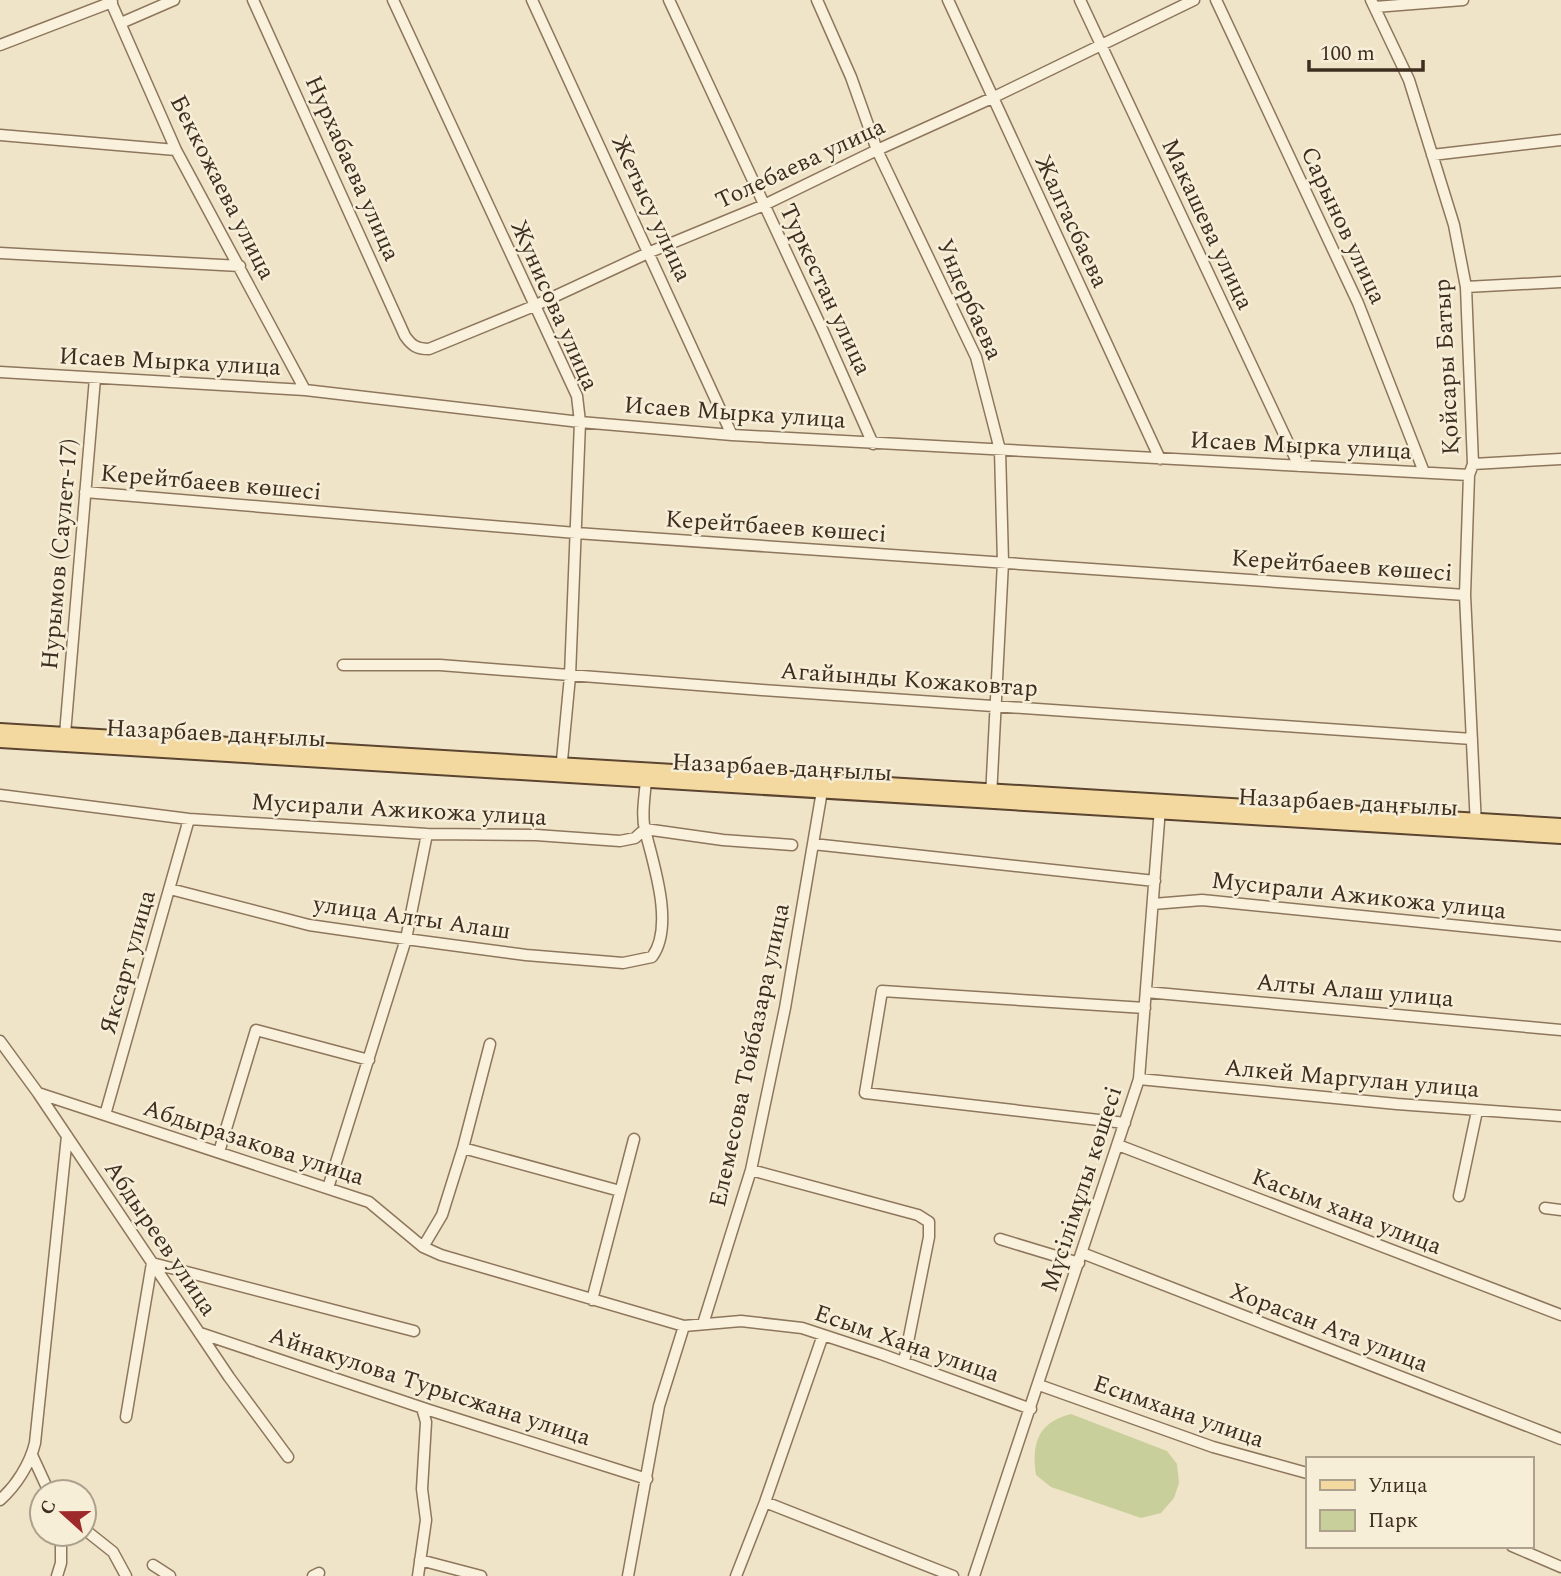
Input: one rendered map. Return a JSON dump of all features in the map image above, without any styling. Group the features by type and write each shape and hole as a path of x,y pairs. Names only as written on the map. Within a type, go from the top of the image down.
{"main road":[{"name":"Назарбаев даңғылы","path":"0,730 561,770 646,780 822,791 991,796"},
{"name":"Назарбаев даңғылы","path":"0,741 561,770 1476,825 1561,825"},
{"name":"Назарбаев даңғылы","path":"1476,825 1561,837"}],"street":[{"path":"121,23 173,0"},
{"name":"Нурхабаева улица","path":"253,0 405,336 419,349"},
{"name":"Жунисова улица","path":"393,0 576,396 580,422 576,533 570,676 561,770"},
{"name":"Жетысу улица","path":"532,0 732,435"},
{"name":"Туркестан улица","path":"669,0 873,443"},
{"name":"Ундербаева","path":"817,0 851,77 877,150 976,357 1000,450 1003,562 991,796"},
{"name":"Жалгасбаева","path":"948,0 1160,458"},
{"name":"Макашева улица","path":"1080,0 1299,466"},
{"name":"Толебаева улица","path":"419,349 429,349 534,306 650,252 764,205 1194,0"},
{"name":"Сарынов улица","path":"1216,0 1358,303 1424,472"},
{"path":"1373,4 1462,0"},
{"path":"0,45 111,1"},
{"name":"Беккожаева улица","path":"111,1 176,150 306,390"},
{"name":"Қойсары Батыр","path":"1373,4 1409,80 1454,225 1466,287 1474,464 1469,475 1465,594 1476,825"},
{"path":"0,135 176,150"},
{"path":"1432,155 1561,140"},
{"path":"0,253 240,266"},
{"path":"1466,287 1561,282"},
{"name":"Исаев Мырка улица","path":"0,372 306,390 580,422 732,435 1469,475"},
{"name":"Нурымов (Саулет-17)","path":"65,734 95,378"},
{"path":"1474,464 1561,459"},
{"name":"Керейтбаеев көшесі","path":"85,492 576,533 1465,594"},
{"name":"Агайынды Кожаковтар","path":"343,665 440,665 1472,739"},
{"path":"645,829 646,780"},
{"name":"Елемесова Тойбазара улица","path":"703,1324 751,1170 785,1008 822,791"},
{"name":"Мусирали Ажикожа улица","path":"0,795 189,819 426,834 536,835 620,841 635,838 645,829 723,840 792,845"},
{"name":"Мүсілімұлы көшесі","path":"974,1576 1139,1079 1160,806"},
{"name":"Яксарт улица","path":"105,1115 189,819"},
{"name":"улица Алты Алаш","path":"170,889 309,925 526,955 623,963 652,957 659,945 663,924 645,829"},
{"path":"328,1188 406,939 426,834"},
{"path":"813,844 1154,881"},
{"name":"Мусирали Ажикожа улица","path":"1153,904 1202,900 1561,936"},
{"path":"1125,1123 864,1093 882,991 1145,1008"},
{"name":"Алты Алаш улица","path":"1146,992 1561,1030"},
{"path":"219,1152 256,1030 369,1060"},
{"name":"Абдыреев улица","path":"0,1041 200,1334 288,1457"},
{"path":"423,1247 442,1215 463,1148 490,1044"},
{"name":"Алкей Маргулан улица","path":"1139,1079 1477,1111 1561,1116"},
{"name":"Абдыразакова улица","path":"38,1093 369,1202 423,1247 442,1255 684,1326"},
{"path":"1459,1196 1477,1111"},
{"path":"0,1500 9,1492 32,1455 35,1443 67,1136"},
{"path":"592,1300 634,1139"},
{"name":"Касым хана улица","path":"1118,1145 1561,1315"},
{"path":"463,1148 620,1191"},
{"path":"751,1170 919,1216 929,1222 929,1237 904,1363"},
{"path":"1545,1208 1561,1210"},
{"path":"1000,1239 1080,1258"},
{"name":"Хорасан Ата улица","path":"1080,1258 1561,1439"},
{"path":"126,1417 152,1263 414,1331"},
{"name":"Есым Хана улица","path":"684,1326 741,1321 802,1328 1031,1409"},
{"path":"628,1576 659,1406 684,1326"},
{"name":"Айнакулова Турысжана улица","path":"200,1334 647,1479"},
{"path":"736,1576 765,1502 823,1335"},
{"name":"Есимхана улица","path":"1039,1385 1213,1447 1306,1473"},
{"path":"418,1576 426,1520 422,1489 426,1422 422,1408"},
{"path":"32,1455 43,1478"},
{"path":"765,1502 953,1576"},
{"path":"98,1540 113,1552 126,1576"},
{"path":"57,1576 61,1563 61,1548"},
{"path":"1517,1548 1561,1567"},
{"path":"420,1560 481,1576"},
{"path":"153,1565 170,1576"}],"green space":[{"path":"1071,1414 1167,1451 1177,1464 1179,1483 1174,1498 1161,1513 1141,1518 1051,1487 1036,1475 1035,1454 1039,1436 1051,1423"}]}
